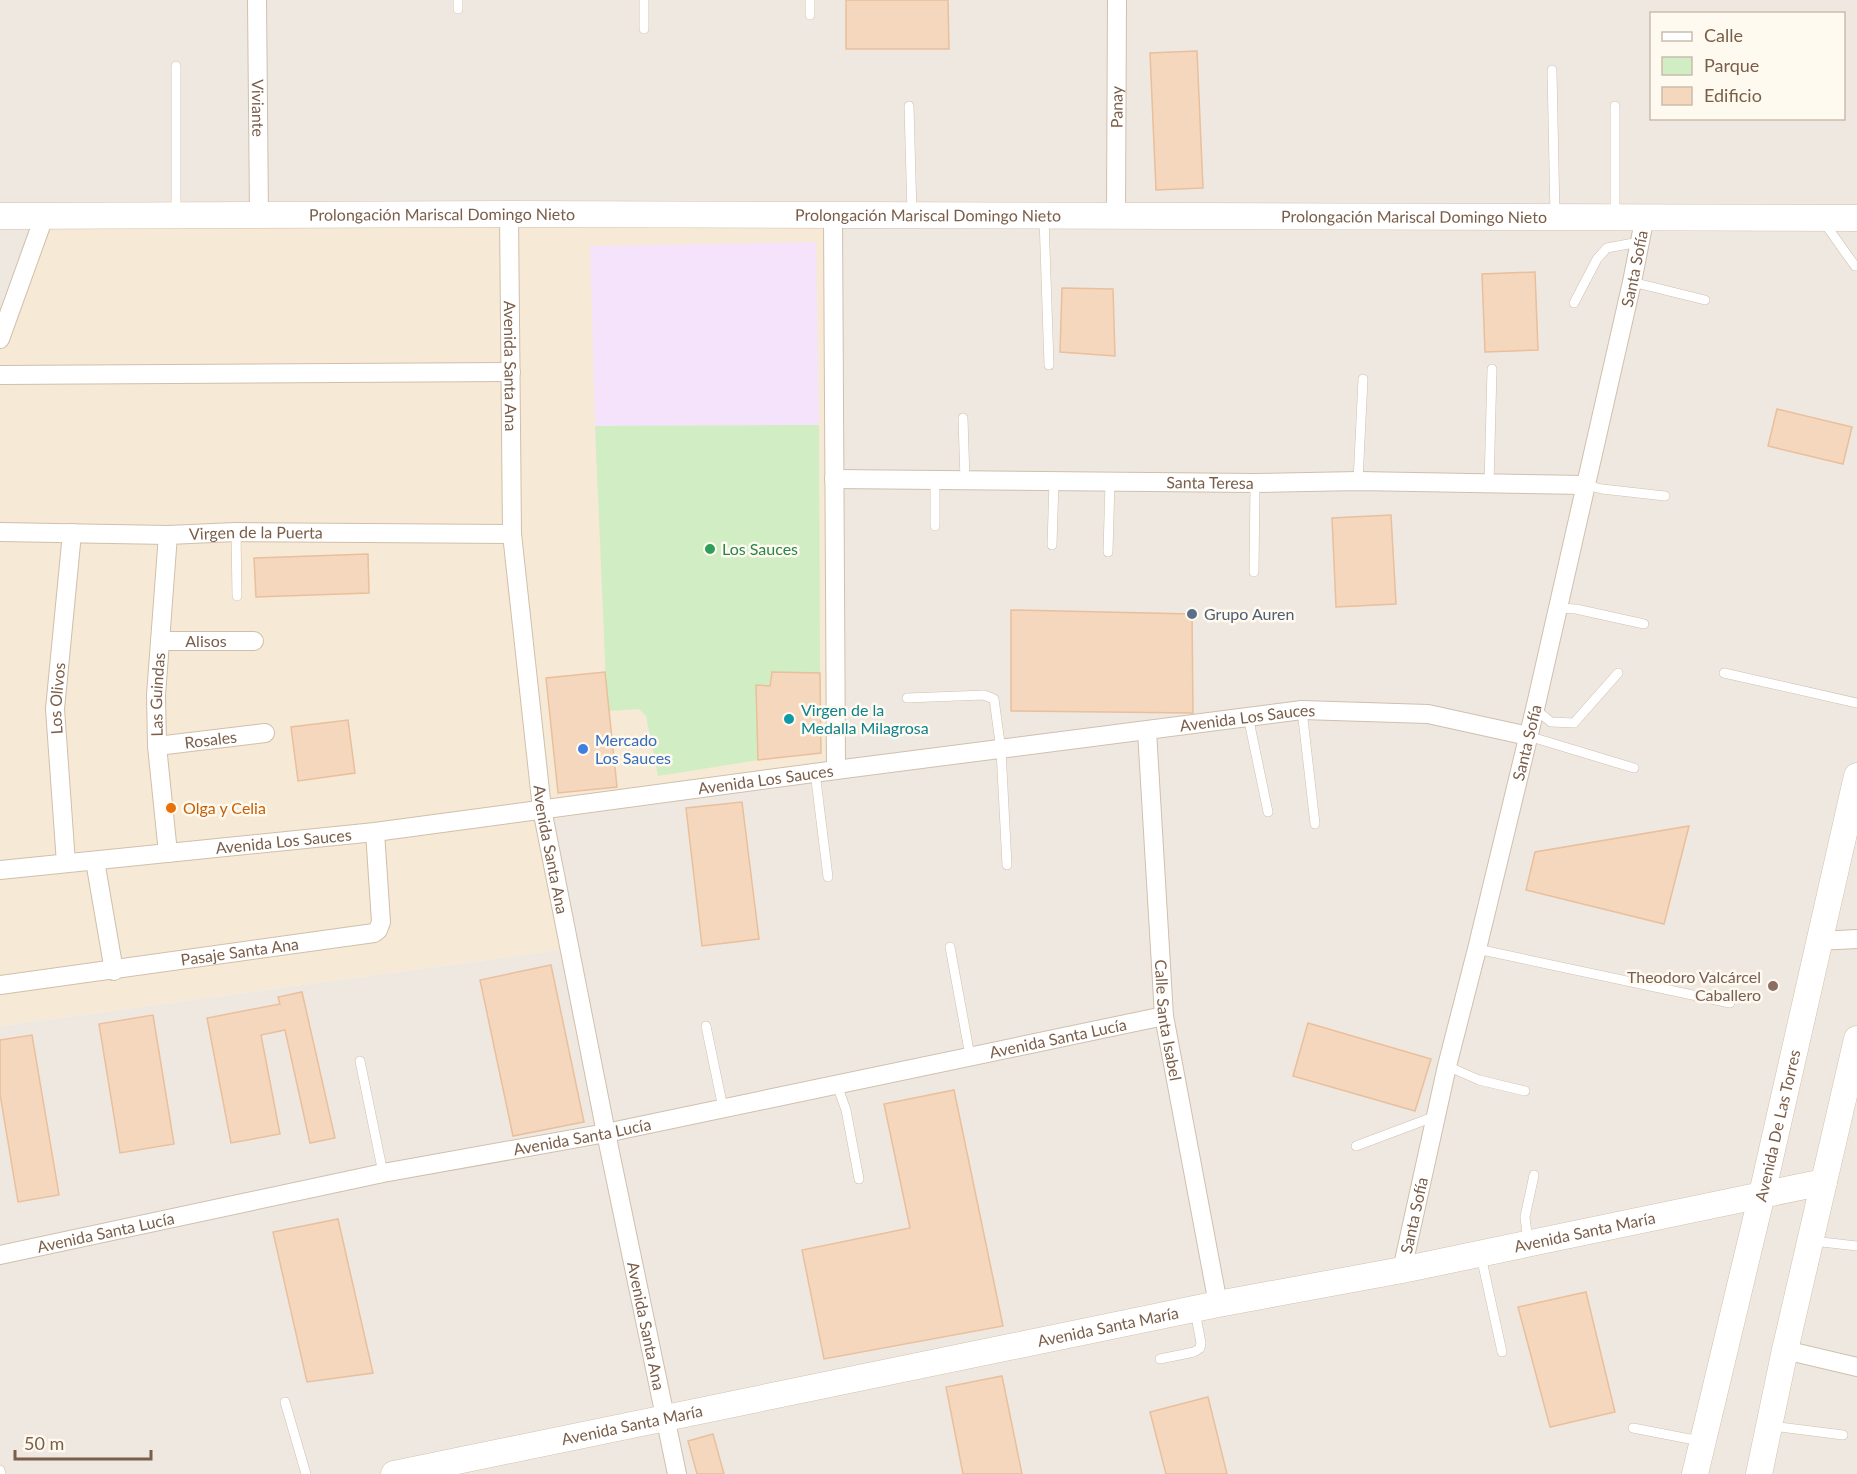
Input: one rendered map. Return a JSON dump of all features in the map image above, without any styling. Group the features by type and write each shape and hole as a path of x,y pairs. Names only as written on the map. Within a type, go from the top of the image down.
{"street":[{"name":"Viviante","path":"257,0 259,215"},
{"name":"Panay","path":"1116,215 1117,0"},
{"name":"Prolongación Mariscal Domingo Nieto","path":"0,216 509,214 1857,218"},
{"name":"Avenida Santa Ana","path":"509,214 512,534 542,809 677,1474"},
{"path":"834,216 836,770"},
{"name":"Santa Sofía","path":"1402,1270 1447,1066 1535,709 1645,216"},
{"path":"0,339 44,217"},
{"path":"0,375 511,372"},
{"name":"Santa Teresa","path":"834,479 1255,483 1358,481 1586,485"},
{"name":"Virgen de la Puerta","path":"0,532 168,536 236,532 512,534"},
{"name":"Los Olivos","path":"66,863 55,709 72,533"},
{"name":"Las Guindas","path":"168,536 156,695 157,746 168,853"},
{"name":"Alisos","path":"160,641 254,641"},
{"name":"Avenida Los Sauces","path":"0,870 375,832 815,772 1302,710 1428,714 1528,736"},
{"name":"Calle Santa Isabel","path":"1147,731 1164,1016 1206,1306"},
{"name":"Rosales","path":"157,746 265,733"},
{"name":"Avenida De Las Torres","path":"1695,1474 1762,1194 1857,777"},
{"name":"Pasaje Santa Ana","path":"0,985 374,933 381,922 375,832"},
{"path":"95,861 114,970"},
{"path":"1818,941 1857,939"},
{"name":"Avenida Santa Lucía","path":"0,1255 384,1173 606,1133 1164,1016"},
{"path":"1759,1474 1785,1350 1857,1039"},
{"name":"Avenida Santa María","path":"394,1474 1206,1306 1402,1270 1824,1182"},
{"path":"1785,1350 1857,1367"}],"lane":[{"path":"644,0 644,29"},
{"path":"810,0 810,15"},
{"path":"176,66 176,216"},
{"path":"1552,70 1555,216"},
{"path":"909,106 912,216"},
{"path":"1615,106 1615,216"},
{"path":"1044,215 1049,365"},
{"path":"1821,218 1856,267"},
{"path":"1574,303 1597,259 1607,248 1639,242"},
{"path":"1632,282 1705,300"},
{"path":"1489,484 1492,369"},
{"path":"1358,481 1363,379"},
{"path":"963,418 965,480"},
{"path":"935,480 935,526"},
{"path":"1052,546 1054,481"},
{"path":"1108,552 1110,481"},
{"path":"1254,572 1255,483"},
{"path":"1586,485 1665,496"},
{"path":"236,532 237,596"},
{"path":"1558,608 1576,609 1644,624"},
{"path":"1535,709 1551,722 1574,723 1618,673"},
{"path":"1724,673 1857,703"},
{"path":"907,698 984,695 994,699 1001,750 1006,865"},
{"path":"1302,710 1315,824"},
{"path":"1248,716 1268,812"},
{"path":"1528,736 1634,768"},
{"path":"815,772 828,877"},
{"path":"950,946 970,1056"},
{"path":"1477,950 1730,1003"},
{"path":"706,1026 723,1108"},
{"path":"360,1061 384,1173"},
{"path":"1447,1066 1479,1080 1525,1091"},
{"path":"837,1085 846,1110 859,1179"},
{"path":"1356,1146 1436,1116"},
{"path":"1528,1244 1525,1217 1534,1175"},
{"path":"1811,1240 1857,1246"},
{"path":"1480,1254 1502,1352"},
{"path":"1160,1359 1194,1352 1200,1348 1206,1306"},
{"path":"285,1402 306,1474"},
{"path":"1769,1426 1843,1435"},
{"path":"1633,1428 1702,1441"}],"shaded area":[{"path":"0,0 1857,0 1857,1474 0,1474 0,1026 559,950 552,819 827,779 840,235 822,215 40,209 0,312"},
{"path":"40,209 822,215 840,235 827,780 560,950 0,1026 0,312"},
{"path":"816,242 819,425 595,426 590,246"}],"green space":[{"name":"Los Sauces","path":"819,425 820,673 772,672 770,686 756,685 758,760 658,776 646,716 639,709 609,711 595,426"}],"building":[{"path":"846,0 948,0 949,49 846,49"},
{"path":"1197,51 1203,188 1156,190 1150,53"},
{"path":"1535,272 1538,350 1485,352 1482,274"},
{"path":"1062,288 1113,289 1115,356 1060,352"},
{"path":"1777,409 1852,427 1843,464 1768,446"},
{"path":"1391,515 1396,604 1336,607 1332,518"},
{"path":"368,554 369,593 256,597 254,558"},
{"path":"1011,610 1192,614 1193,713 1011,711"},
{"name":"Mercado Los Sauces","path":"605,672 617,787 558,793 546,678"},
{"name":"Virgen de la Medalla Milagrosa","path":"772,672 820,673 821,753 758,760 756,685 770,686"},
{"path":"348,720 355,773 298,781 291,727"},
{"path":"742,802 759,939 702,946 686,808"},
{"path":"1689,826 1664,924 1526,890 1535,852"},
{"path":"551,965 584,1122 513,1136 480,980"},
{"path":"302,992 335,1138 310,1143 285,1030 261,1035 280,1134 231,1143 207,1018 280,1004 278,997"},
{"path":"153,1015 174,1144 120,1153 99,1024"},
{"path":"1308,1023 1431,1059 1415,1111 1293,1076"},
{"path":"32,1035 59,1195 18,1202 0,1094 0,1040"},
{"path":"954,1090 1003,1326 824,1359 802,1250 910,1228 884,1104"},
{"path":"338,1219 373,1373 307,1382 273,1232"},
{"path":"1586,1292 1615,1412 1550,1427 1518,1307"},
{"path":"1002,1376 1022,1474 963,1474 946,1387"},
{"path":"1208,1397 1227,1474 1166,1474 1150,1412"},
{"path":"713,1434 724,1474 697,1474 688,1441"}],"place":[{"name":"Los Sauces","path":"710,549"},
{"name":"Grupo Auren","path":"1192,614"},
{"name":"Virgen de la Medalla Milagrosa","path":"789,719"},
{"name":"Mercado Los Sauces","path":"583,749"},
{"name":"Olga y Celia","path":"171,808"},
{"name":"Theodoro Valcárcel Caballero","path":"1773,986"}]}
